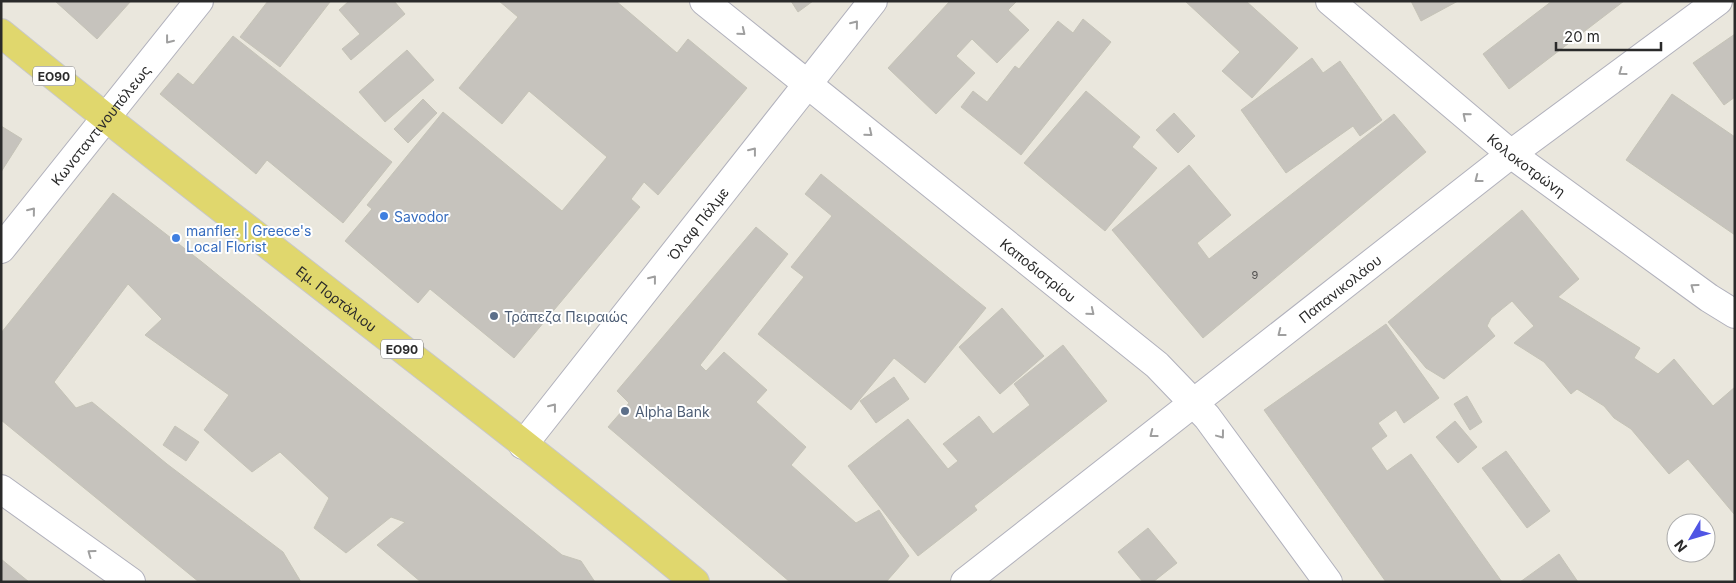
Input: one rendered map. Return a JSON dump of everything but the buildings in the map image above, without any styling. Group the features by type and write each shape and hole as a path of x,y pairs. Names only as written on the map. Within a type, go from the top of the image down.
{"main road":[{"name":"Εμ. Πορτάλιου","path":"1,33 106,119 695,582"}],"street":[{"name":"Κωνσταντινουπόλεως","path":"1,250 200,1"},
{"name":"Καποδιστρίου","path":"704,1 1157,365 1194,402 1222,436 1328,582"},
{"name":"Όλαφ Πάλμε","path":"523,445 806,83 873,1"},
{"name":"Κολοκοτρώνη","path":"1330,1 1511,154 1709,298 1735,314"},
{"name":"Παπανικολάου","path":"966,582 1511,154 1718,1"},
{"path":"1,489 131,582"}],"place":[{"name":"Savodor","path":"384,216"},
{"name":"manfler. | Greece's Local Florist","path":"176,238"},
{"name":"Τράπεζα Πειραιώς","path":"494,316"},
{"name":"Alpha Bank","path":"625,411"}]}
